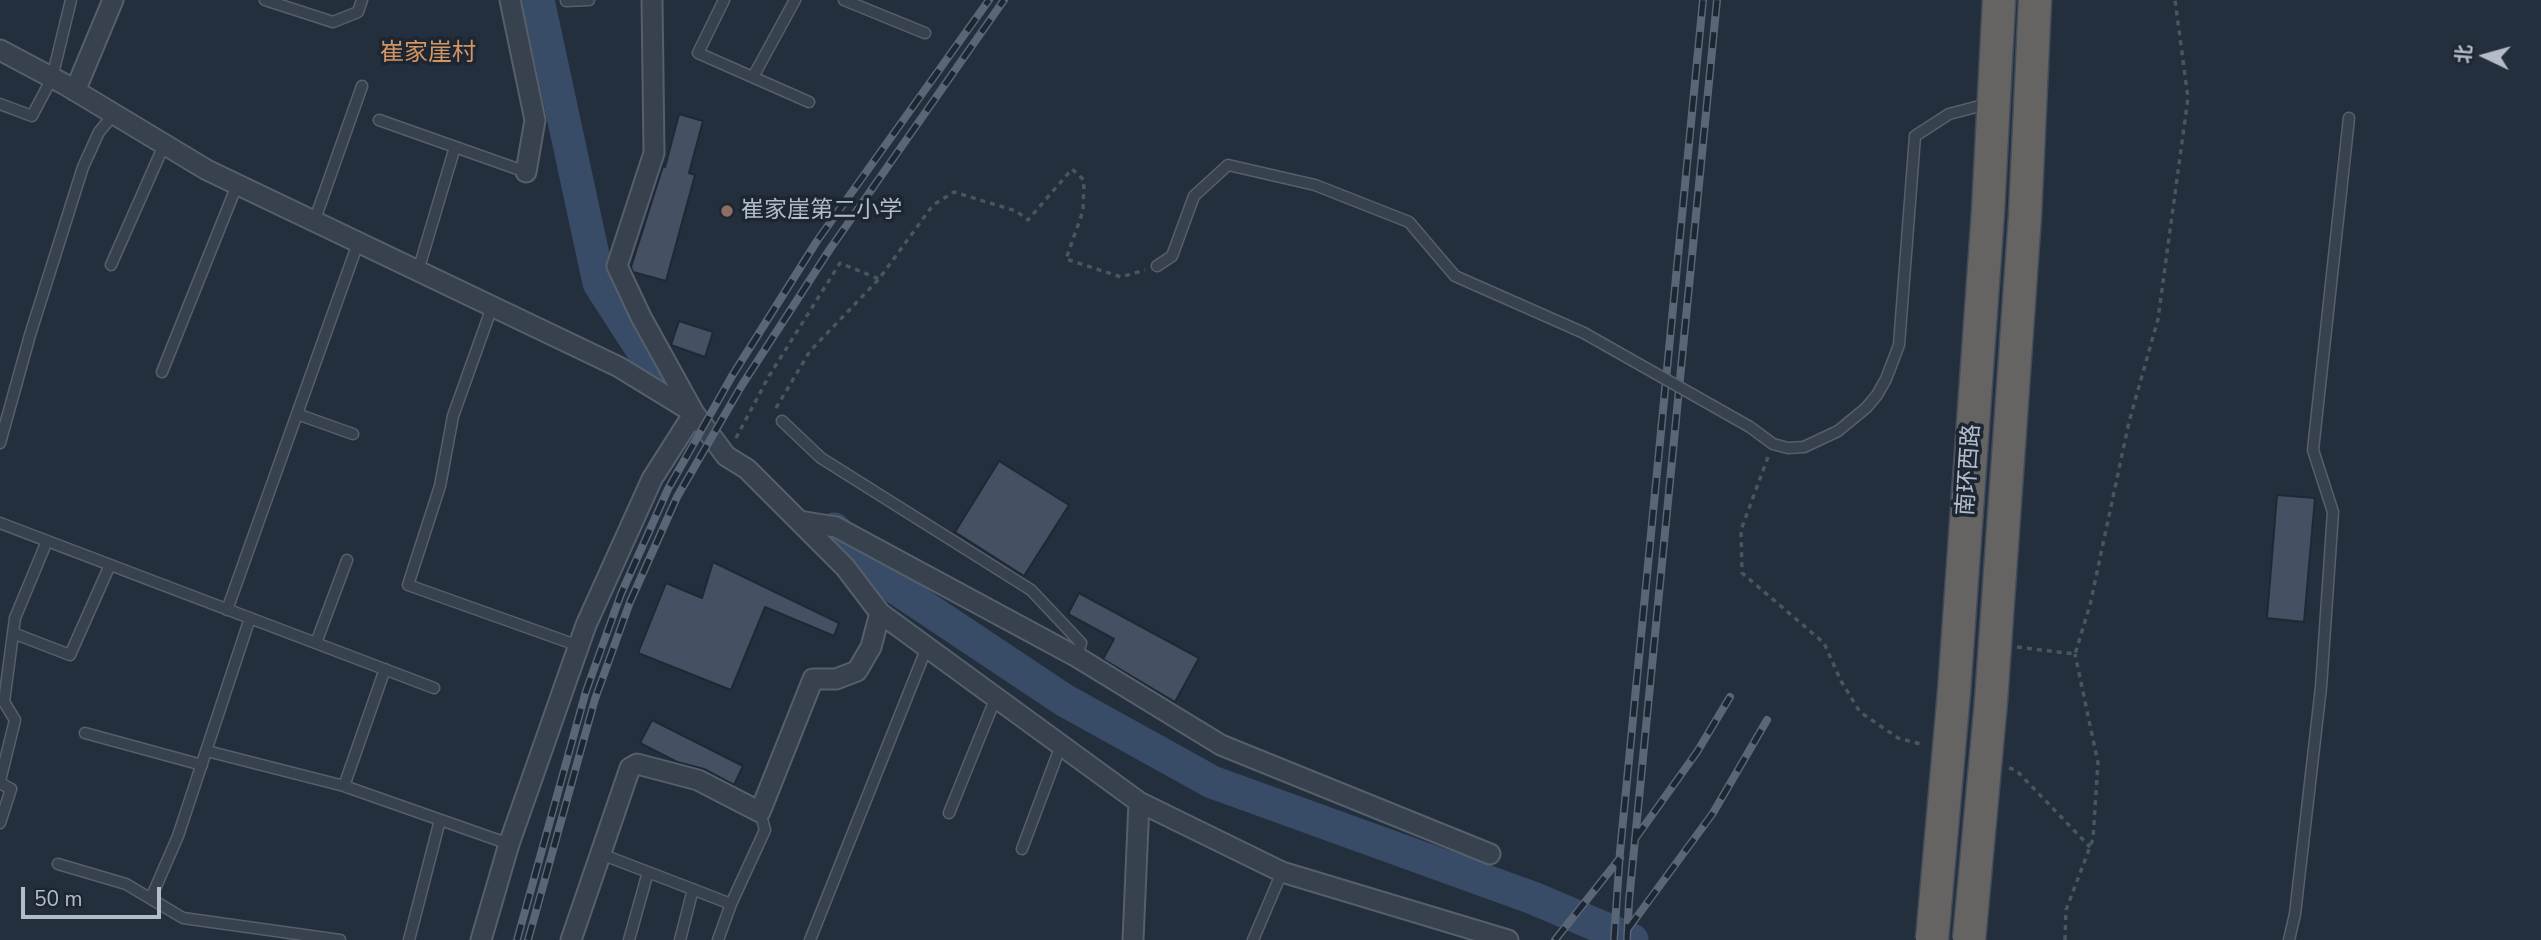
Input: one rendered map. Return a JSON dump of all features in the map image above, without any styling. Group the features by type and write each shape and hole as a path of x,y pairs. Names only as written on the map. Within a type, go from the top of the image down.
{"highway":[{"name":"南环西路","path":"1932,940 1954,692 1999,0"},
{"name":"南环西路","path":"1969,940 1990,701 2025,215 2035,0"}],"street":[{"path":"75,91 113,0"},
{"path":"510,0 535,120 526,172"},
{"path":"652,0 654,153 617,267 640,317 694,413 726,456 747,469 845,567 880,613 1139,802 1282,872 1508,940"},
{"path":"0,50 75,91 207,170 619,367 694,413"},
{"path":"481,940 509,844 579,646 652,479 694,413"},
{"path":"799,521 836,527 1077,657 1221,745 1490,854"},
{"path":"571,940 630,768 637,764 698,780 760,812 813,680 836,679 857,671 871,647 880,613"},
{"path":"1133,940 1139,802"}],"lane":[{"path":"0,104 32,116 52,78 71,0"},
{"path":"265,0 333,22 358,12 362,0"},
{"path":"566,1 589,0"},
{"path":"724,0 698,53 809,102"},
{"path":"753,77 795,0"},
{"path":"844,0 925,33"},
{"path":"314,222 362,86"},
{"path":"1157,266 1172,256 1194,196 1228,165 1315,185 1409,222 1455,276 1584,333 1750,427 1773,444 1788,448 1804,447 1822,440 1853,421 1877,395 1894,363 1899,345 1915,136 1950,114 1994,102"},
{"path":"0,443 30,335 83,167 99,132 114,114"},
{"path":"2289,940 2295,914 2321,687 2333,512 2313,450 2350,118"},
{"path":"379,120 526,172"},
{"path":"111,265 164,145"},
{"path":"418,271 455,147"},
{"path":"162,372 237,185"},
{"path":"227,610 358,243"},
{"path":"492,307 453,416 440,486 408,585 579,646"},
{"path":"297,414 353,435"},
{"path":"782,421 821,458 1031,590 1081,643 1077,657"},
{"path":"0,523 434,688"},
{"path":"0,823 11,789 0,782 15,720 4,702 15,618 47,541"},
{"path":"316,643 347,560"},
{"path":"13,633 70,655 110,565"},
{"path":"151,898 178,836 250,618"},
{"path":"810,940 927,647"},
{"path":"344,786 385,669"},
{"path":"949,813 996,697"},
{"path":"85,733 202,765"},
{"path":"1022,849 1061,745"},
{"path":"206,751 344,786 509,844"},
{"path":"718,940 731,904 765,830 760,812"},
{"path":"409,940 440,820"},
{"path":"601,854 731,904"},
{"path":"58,864 126,884 183,918 340,940"},
{"path":"629,940 648,872"},
{"path":"1253,940 1282,872"},
{"path":"680,940 694,889"}],"path":[{"path":"2065,940 2066,910 2092,839 2098,763 2075,654 2090,605 2129,422 2158,320 2188,98 2175,0"},
{"path":"782,421 775,409 810,351 879,279 933,205 954,192 1016,211 1028,220 1072,169 1084,180 1083,211 1066,259 1121,277 1157,266"},
{"path":"726,456 769,376 840,263 879,279"},
{"path":"1773,444 1741,530 1742,573 1824,643 1840,681 1860,712 1898,738 1924,745"},
{"path":"1994,645 2075,654"},
{"path":"2003,766 2016,770 2090,847"}],"building":[{"path":"679,114 703,121 689,173 695,175 666,281 633,272 631,267 663,166 665,167"},
{"path":"679,321 713,332 705,357 671,345"},
{"path":"999,461 1069,505 1024,576 955,532"},
{"path":"2277,495 2315,498 2304,622 2267,618"},
{"path":"713,562 839,623 834,636 765,607 731,690 638,653 666,583 702,598"},
{"path":"1079,593 1199,658 1175,702 1103,659 1114,639 1068,614"},
{"path":"652,720 743,766 734,785 704,769 677,762 640,743"}],"waterway":[{"path":"538,0 599,283 657,373"},
{"path":"834,529 896,588 1064,700 1212,782 1533,898 1632,940"}],"railway":[{"path":"517,940 586,691 621,594 668,489 732,376 817,241 989,0"},
{"path":"528,940 595,699 630,602 677,497 742,385 830,249 1004,0"},
{"path":"1614,940 1620,852 1703,0"},
{"path":"1627,940 1717,0"},
{"path":"1635,839 1697,752 1730,697"},
{"path":"1628,929 1713,813 1767,720"},
{"path":"1555,940 1620,858"}],"place":[{"name":"崔家崖第二小学","path":"727,211"}],"district":[{"name":"崔家崖村","path":"428,54"}]}
